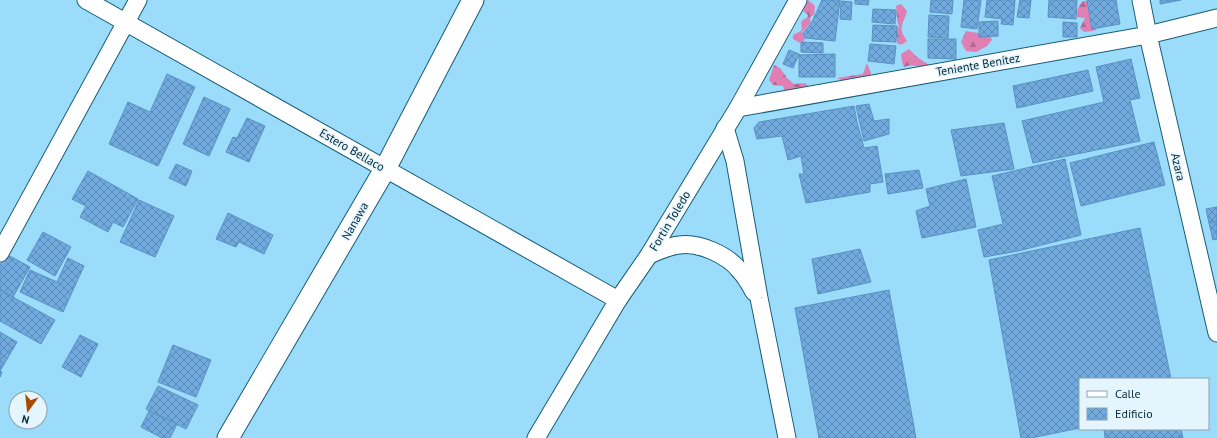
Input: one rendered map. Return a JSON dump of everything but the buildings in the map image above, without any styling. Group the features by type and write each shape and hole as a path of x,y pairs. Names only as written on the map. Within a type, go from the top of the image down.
{"street":[{"name":"Estero Bellaco","path":"86,0 618,300"},
{"path":"0,253 138,0"},
{"name":"Nanawa","path":"228,438 385,169 473,0"},
{"name":"Fortin Toledo","path":"536,438 618,300 649,255 738,108 798,0"},
{"name":"Azara","path":"1141,0 1217,333"},
{"name":"Teniente Benítez","path":"738,108 1148,35 1217,18"},
{"path":"725,128 735,161 759,298 787,438"},
{"path":"649,255 679,245 694,244 729,260 740,270 759,298"}],"green space":[{"path":"808,0 815,6 814,15 811,16 811,22 802,32 805,40 800,43 793,39 793,35 801,31 801,22 807,18 808,15 803,11"},
{"path":"1083,1 1087,1 1092,12 1096,30 1084,32 1080,28 1085,18 1077,17 1077,12"},
{"path":"901,4 907,11 902,24 902,32 907,41 903,44 898,44 897,29 899,26 896,6"},
{"path":"966,31 990,35 992,40 987,46 976,52 966,51 961,42"},
{"path":"909,49 917,57 929,65 921,68 916,66 904,67 901,54"},
{"path":"867,63 871,73 870,80 845,82 837,78 863,74"},
{"path":"774,65 780,68 787,78 794,84 805,83 816,92 785,93 783,86 773,85 769,80"}]}
